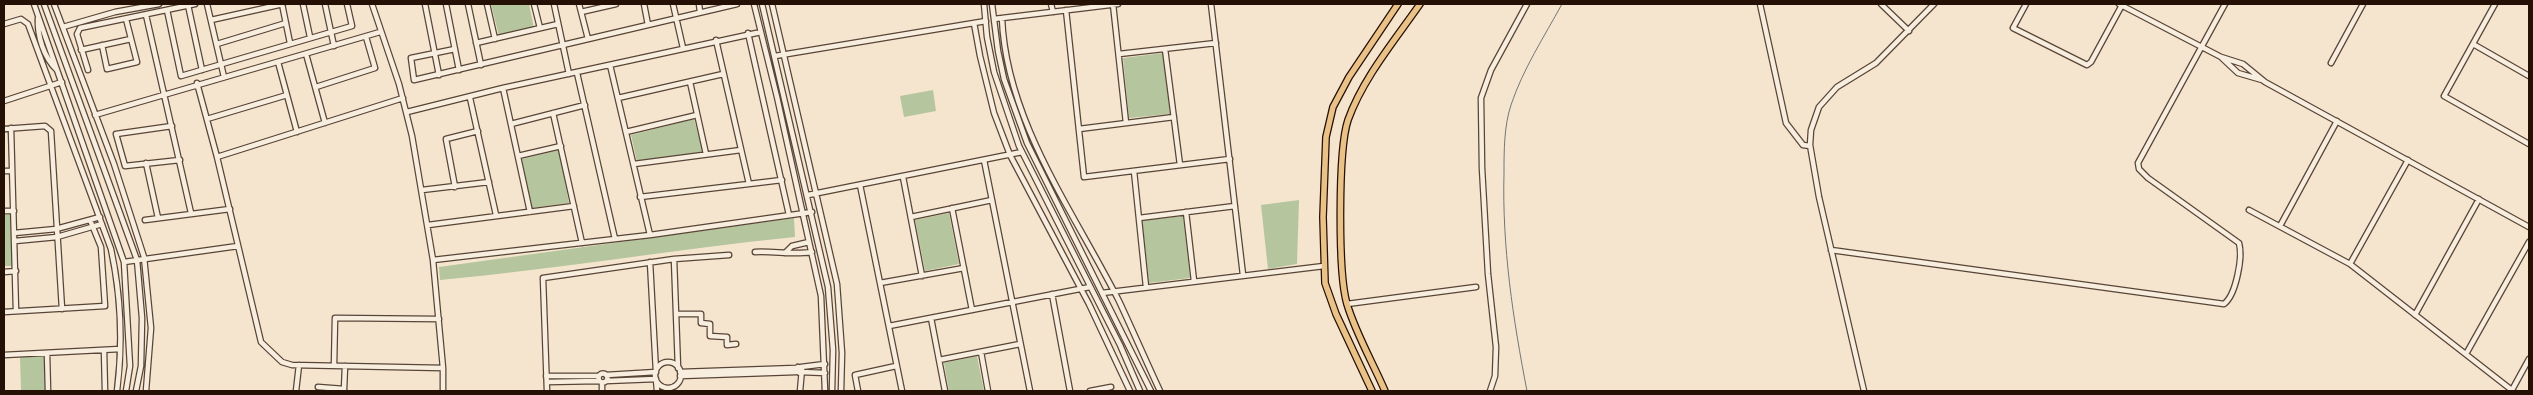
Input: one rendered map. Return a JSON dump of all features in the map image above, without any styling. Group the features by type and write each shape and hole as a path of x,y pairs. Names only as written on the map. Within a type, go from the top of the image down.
{"main road":[{"path":"1372,391 1336,314 1325,283 1326,137 1333,107 1349,77 1398,4"},
{"path":"1385,391 1347,304 1342,275 1343,146 1348,121 1362,89 1420,4"}],"street":[{"path":"34,4 38,15 41,44 52,65 58,71 124,262 130,366 126,391"},
{"path":"44,4 137,260 142,318 141,366 136,391"},
{"path":"54,4 114,164 144,257 151,328 146,391"},
{"path":"62,27 115,12 159,4"},
{"path":"88,70 77,34 80,28 195,4"},
{"path":"207,4 224,77"},
{"path":"211,20 282,4 290,43"},
{"path":"302,4 310,37"},
{"path":"325,4 334,46"},
{"path":"167,10 181,76 352,26 347,4"},
{"path":"373,4 380,32 407,112 422,190 433,260 443,368 443,391"},
{"path":"425,4 439,74"},
{"path":"446,4 460,70"},
{"path":"468,4 481,65"},
{"path":"487,4 495,39"},
{"path":"534,4 540,28"},
{"path":"554,4 569,74"},
{"path":"579,4 588,39"},
{"path":"581,12 616,4"},
{"path":"644,4 648,25"},
{"path":"673,4 683,48"},
{"path":"699,4 700,12"},
{"path":"455,49 411,58 414,80 737,4"},
{"path":"754,4 821,296 825,391"},
{"path":"762,4 828,287 833,350 832,391"},
{"path":"772,4 837,284 842,352 841,391"},
{"path":"984,4 994,72 1022,152 1140,391"},
{"path":"992,4 1004,79 1027,143 1150,391"},
{"path":"1051,4 1053,12"},
{"path":"1113,4 1126,123"},
{"path":"994,19 1118,4"},
{"path":"1211,4 1243,275"},
{"path":"1490,391 1494,376 1496,347 1488,274 1482,168 1482,98 1491,70 1527,4"},
{"path":"1760,4 1786,123 1803,145 1810,146"},
{"path":"1881,4 1909,31"},
{"path":"1864,391 1819,197 1810,146 1811,130 1819,107 1836,87 1876,63 1934,4"},
{"path":"2026,4 2013,28 2087,65 2091,62 2120,5 2221,57 2243,64 2266,82 2529,227"},
{"path":"1831,250 2224,304 2231,296 2241,257 2239,243 2148,178 2140,169 2138,163 2225,4"},
{"path":"2331,63 2363,4"},
{"path":"2495,4 2444,96 2529,144"},
{"path":"188,5 202,70"},
{"path":"1066,10 1084,177 1230,159"},
{"path":"146,15 191,213"},
{"path":"4,24 21,18 28,24 49,86 111,249 117,277 120,349 117,391"},
{"path":"1002,18 1006,53 1023,113 1058,190 1113,291 1160,391"},
{"path":"102,45 105,66 110,69 137,62 126,19"},
{"path":"775,56 986,21"},
{"path":"217,44 286,23"},
{"path":"974,23 994,112 1010,155 1081,289 1130,391"},
{"path":"476,43 558,24"},
{"path":"95,115 197,83 278,62 380,32"},
{"path":"407,112 470,98 503,88 578,73 748,33 761,32"},
{"path":"748,33 790,215"},
{"path":"316,87 375,68 366,37"},
{"path":"81,50 131,39"},
{"path":"716,40 749,184"},
{"path":"1119,54 1216,43"},
{"path":"2473,44 2529,76"},
{"path":"1165,49 1180,165"},
{"path":"306,54 325,123"},
{"path":"2221,57 2238,73 2266,82"},
{"path":"278,62 297,132"},
{"path":"610,65 650,235"},
{"path":"578,73 615,239"},
{"path":"618,98 723,74"},
{"path":"4,101 62,82"},
{"path":"690,82 706,154"},
{"path":"197,83 218,157 260,342 282,362 299,365 443,368"},
{"path":"503,88 530,212"},
{"path":"207,119 287,95"},
{"path":"218,157 403,98"},
{"path":"470,98 496,215"},
{"path":"511,124 585,105"},
{"path":"553,113 582,243"},
{"path":"626,132 697,115"},
{"path":"1079,129 1174,117"},
{"path":"2280,226 2337,121"},
{"path":"4,129 45,126 51,131 62,309"},
{"path":"172,126 116,134 125,166 180,160"},
{"path":"11,128 16,311"},
{"path":"455,187 446,139 478,131"},
{"path":"518,156 560,146"},
{"path":"634,164 741,150"},
{"path":"808,195 1022,152"},
{"path":"984,160 1030,391"},
{"path":"2350,264 2408,160"},
{"path":"146,163 158,218"},
{"path":"4,171 12,171"},
{"path":"1134,171 1146,287"},
{"path":"903,176 922,276"},
{"path":"640,197 782,180"},
{"path":"422,190 489,182"},
{"path":"860,185 902,391"},
{"path":"2415,315 2479,199"},
{"path":"911,217 992,200"},
{"path":"428,225 574,206"},
{"path":"1139,218 1235,206"},
{"path":"952,208 972,310"},
{"path":"145,220 230,209"},
{"path":"4,211 14,210"},
{"path":"2249,210 2350,264 2513,391 2529,359"},
{"path":"433,260 650,235 812,212"},
{"path":"1186,212 1194,281"},
{"path":"14,233 56,229 100,217"},
{"path":"4,312 105,306 101,247 90,220"},
{"path":"15,241 57,237 102,224"},
{"path":"785,253 792,246 809,242"},
{"path":"2466,354 2529,242"},
{"path":"124,262 144,257 238,246"},
{"path":"755,252 777,250 794,255 812,252"},
{"path":"547,391 543,278 674,259 729,255"},
{"path":"656,379 661,386 669,388 677,384 680,372 674,259"},
{"path":"650,262 657,391"},
{"path":"1102,293 1324,266"},
{"path":"880,284 964,268"},
{"path":"4,272 16,271"},
{"path":"889,326 1090,287"},
{"path":"1347,304 1476,287"},
{"path":"1052,294 1070,391"},
{"path":"676,314 701,314 701,323 710,324 710,336 727,338 727,344 736,344"},
{"path":"334,366 335,318 439,319"},
{"path":"931,318 945,391"},
{"path":"939,360 1020,344"},
{"path":"4,355 120,349"},
{"path":"104,350 105,391"},
{"path":"980,352 988,391"},
{"path":"47,353 48,391"},
{"path":"656,372 660,365 667,362 680,372 799,370 825,373"},
{"path":"799,370 825,364"},
{"path":"297,390 299,365"},
{"path":"318,387 344,390 345,366"},
{"path":"858,391 855,375 896,366"},
{"path":"799,370 800,391"},
{"path":"547,382 602,379 656,372"},
{"path":"546,376 656,379"},
{"path":"602,379 602,391"},
{"path":"1090,391 1112,387"}],"green space":[{"path":"491,4 529,4 534,28 499,36"},
{"path":"1163,53 1170,114 1129,118 1123,58"},
{"path":"933,90 936,111 904,117 900,96"},
{"path":"694,119 703,152 637,162 631,135"},
{"path":"559,150 569,203 532,208 522,159"},
{"path":"1299,200 1297,264 1268,269 1261,205"},
{"path":"949,213 959,264 925,271 915,220"},
{"path":"14,214 16,266 4,266 4,215"},
{"path":"1183,216 1190,278 1149,283 1142,220"},
{"path":"794,218 795,237 440,280 439,267"},
{"path":"44,356 45,391 21,391 20,357"},
{"path":"977,356 984,391 949,391 944,363"}],"waterway":[{"path":"1527,391 1517,337 1507,256 1504,201 1505,139 1507,121 1516,92 1534,53 1562,4"}]}
